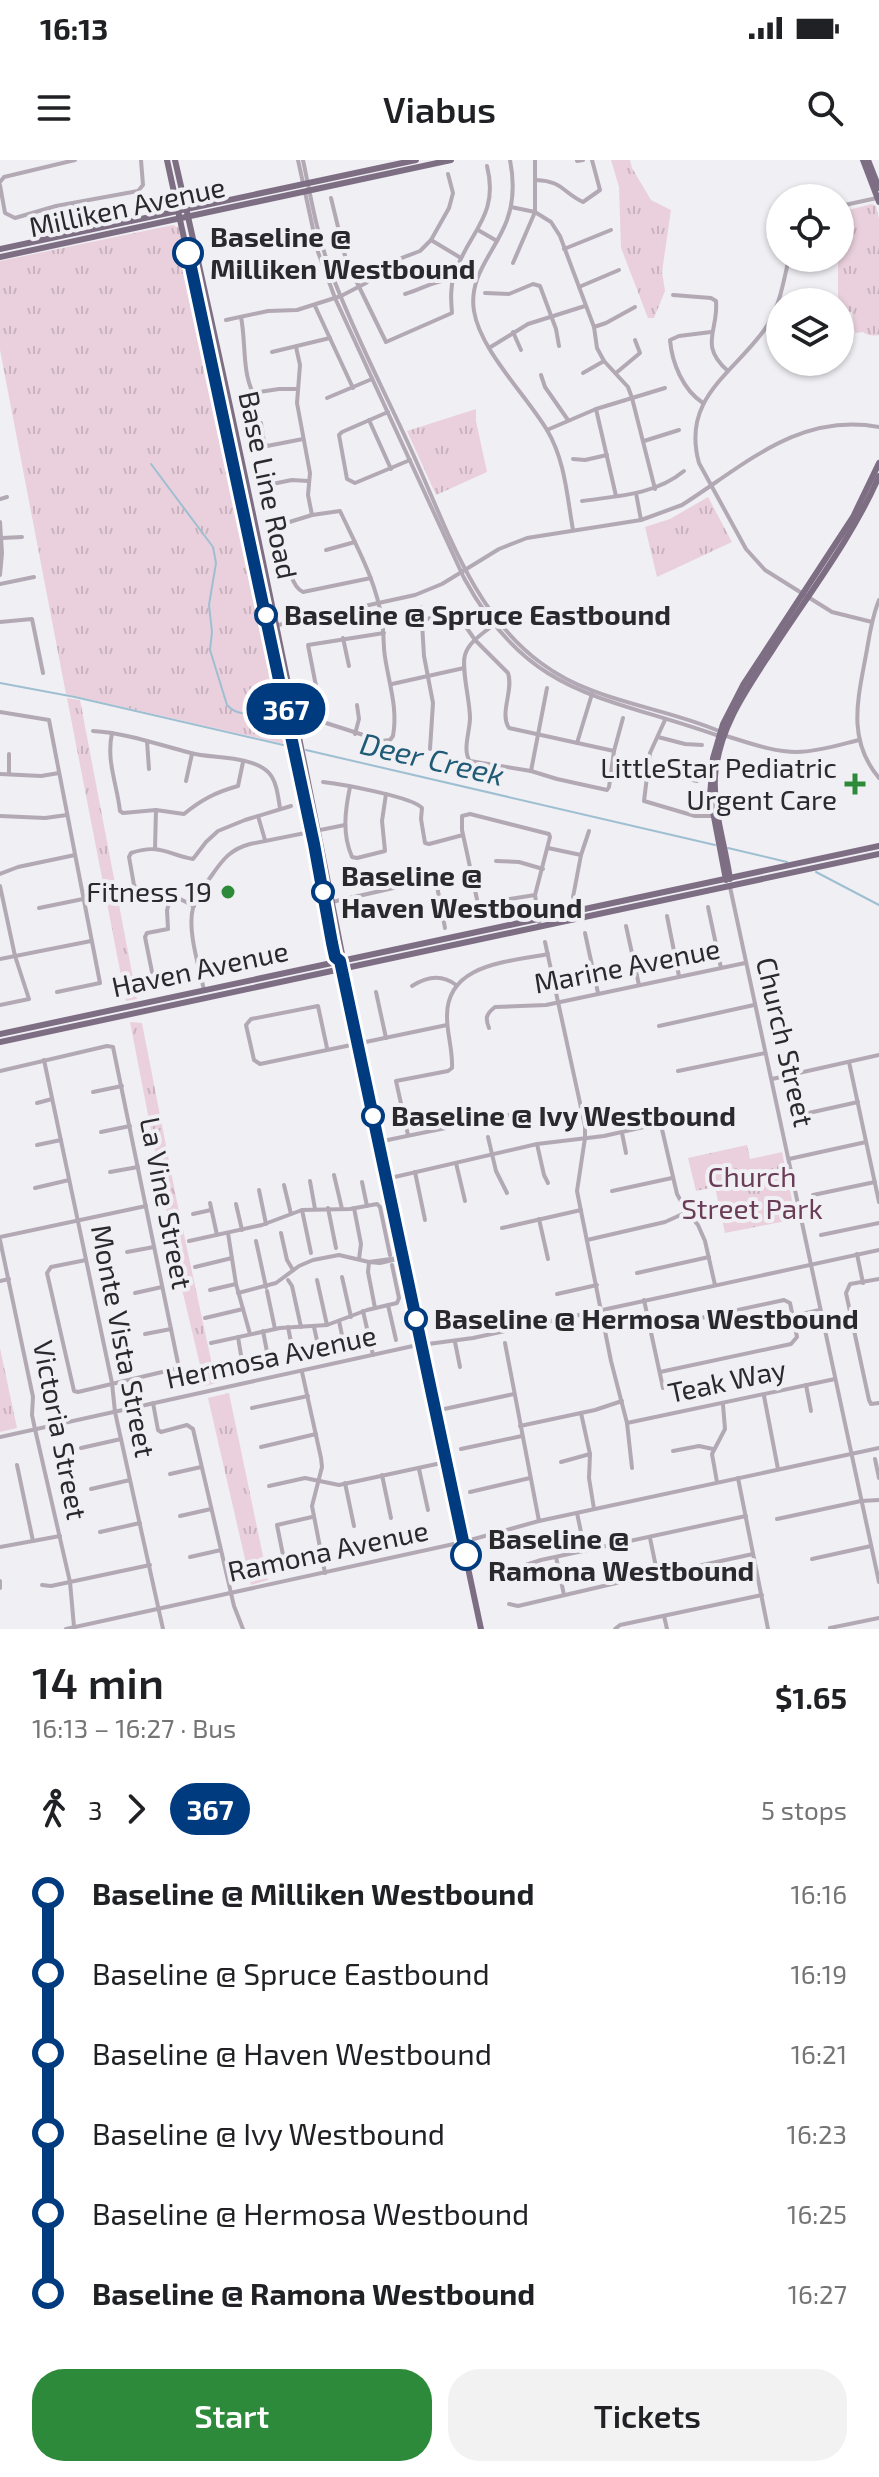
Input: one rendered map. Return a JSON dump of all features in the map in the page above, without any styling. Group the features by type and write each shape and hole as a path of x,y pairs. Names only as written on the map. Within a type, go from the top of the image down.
{"main road":[{"name":"Base Line Road","path":"167,160 272,626"},
{"name":"Base Line Road","path":"175,160 332,901 342,954 341,970 400,1258 481,1629"},
{"name":"Milliken Avenue","path":"0,257 189,218 416,160"},
{"name":"Milliken Avenue","path":"0,249 186,209 451,160"},
{"path":"865,160 879,188"},
{"path":"865,160 879,199"},
{"name":"Church Street","path":"805,595 853,517 879,463"},
{"name":"Church Street","path":"730,887 710,779 721,734 738,694 859,515 879,476"},
{"name":"Base Line Road","path":"315,830 332,943 335,957 340,961"},
{"name":"Haven Avenue","path":"0,1034 341,970 728,878 879,846"},
{"name":"Haven Avenue","path":"0,1042 340,961 730,887 879,854"}],"street":[{"path":"75,160 0,182 8,217 15,218 142,189 141,160"},
{"path":"300,160 338,297 477,602 495,623 543,665 592,694 665,720 721,734"},
{"path":"510,160 513,183 511,207 497,241 479,272 473,293 476,321 489,348 556,446 563,468 573,530"},
{"path":"513,263 535,212 535,160"},
{"path":"536,180 561,185 581,202 600,190 592,160"},
{"path":"331,198 346,260 386,342 452,313 453,279 489,205 491,183 487,166"},
{"path":"226,320 315,306 360,287 386,264 415,254 431,240 452,200 448,174"},
{"path":"854,203 879,199"},
{"path":"72,203 78,233"},
{"path":"511,207 535,212 551,222 594,327 597,348 604,361 628,387 655,489"},
{"path":"478,229 497,241"},
{"path":"564,249 611,230"},
{"path":"431,240 461,258"},
{"path":"579,287 619,270"},
{"path":"786,272 776,311 765,329 712,388 703,403 696,426 696,451 711,486 746,549 756,561 781,581 832,612 872,622"},
{"path":"405,294 439,280 453,279"},
{"path":"485,293 509,294 536,284 541,288 559,346"},
{"path":"673,295 716,301 711,332 713,351 728,371"},
{"path":"315,306 353,388"},
{"path":"489,348 513,332 551,315 586,306"},
{"path":"594,327 635,307"},
{"path":"241,317 246,367 253,393 298,389"},
{"path":"513,332 521,350"},
{"path":"703,403 692,395 682,380 670,340 711,332"},
{"path":"272,352 330,338"},
{"path":"616,373 640,353 635,340"},
{"path":"296,347 300,365 297,403 310,473 308,495 312,515"},
{"path":"583,373 604,361"},
{"path":"541,375 545,387 568,420"},
{"path":"327,398 375,378"},
{"path":"375,378 412,459"},
{"path":"547,430 596,409 665,388"},
{"path":"596,409 616,496"},
{"path":"388,412 339,435 347,479 351,483 359,482 412,459"},
{"path":"369,420 391,469"},
{"path":"261,423 267,446 303,439"},
{"path":"272,626 425,592 499,549 517,542 641,520 675,509 782,440 806,430 839,424 879,427"},
{"path":"644,441 679,430"},
{"path":"573,459 607,455"},
{"path":"582,501 655,489 684,471"},
{"path":"262,486 292,480 308,481"},
{"path":"636,493 641,520"},
{"path":"0,499 7,497"},
{"path":"371,578 299,591 290,570 281,528 283,524 340,511 355,542 371,578 379,604 384,633 385,658 391,684 394,732 390,740 382,741 323,722 307,649 308,645 384,633"},
{"path":"0,522 0,575"},
{"path":"2,538 22,537"},
{"path":"326,550 355,542"},
{"path":"0,584 34,577"},
{"path":"879,600 872,622 856,712 859,740 867,761 879,778"},
{"path":"421,607 422,648 433,703 430,749"},
{"path":"422,620 452,610 475,640 510,676 506,725 509,728 614,751"},
{"path":"0,622 32,619 43,673"},
{"path":"495,623 465,653 471,722 465,754 470,761 531,771 607,790 623,718"},
{"path":"343,638 349,666"},
{"path":"391,684 464,668"},
{"path":"531,771 547,688"},
{"path":"592,694 761,746 794,752 859,740"},
{"path":"577,743 592,694"},
{"path":"355,734 359,719 357,705"},
{"path":"0,712 49,720 100,983 57,992"},
{"path":"665,720 650,753 644,801 695,816 715,816"},
{"path":"93,731 262,768 273,780 280,808"},
{"path":"112,733 110,765 123,813 156,810 184,814 209,796 238,786 243,762"},
{"path":"658,737 702,745"},
{"path":"147,741 149,769"},
{"path":"9,754 9,774"},
{"path":"186,781 192,754"},
{"path":"649,770 697,781"},
{"path":"0,774 41,776 59,773"},
{"path":"323,782 386,794 421,805 425,843 463,835"},
{"path":"350,787 344,814 345,825 352,857 357,858 385,851 382,821 386,794"},
{"path":"194,906 160,889 138,890 134,885 131,853 166,850 193,859 218,831 291,806"},
{"path":"155,849 156,810"},
{"path":"535,895 478,904 463,835 462,816 466,814 549,834 535,895 539,923"},
{"path":"0,816 45,818 67,815"},
{"path":"258,816 265,840"},
{"path":"205,994 192,930 194,906 226,856 239,847 265,840 345,825"},
{"path":"573,897 589,831"},
{"path":"548,848 581,855"},
{"path":"0,874 75,855"},
{"path":"496,861 519,862 543,869"},
{"path":"332,901 433,879 436,881 445,928"},
{"path":"0,886 15,956 29,999 0,1005"},
{"name":"Church Street","path":"730,887 879,1582"},
{"path":"152,972 145,937 147,933 168,929 167,910 172,894"},
{"path":"39,908 83,899"},
{"path":"708,907 721,968"},
{"path":"667,916 679,976"},
{"path":"626,926 639,985"},
{"path":"585,933 598,993"},
{"path":"0,959 91,941"},
{"path":"545,942 574,1071 585,1138 577,1191 611,1361 627,1423 632,1468"},
{"path":"408,1135 396,1081 452,1068 447,1010 456,985 476,969 548,954"},
{"name":"Marine Avenue","path":"489,1028 486,1019 488,1012 495,1007 535,1007 558,1003 745,963"},
{"path":"412,986 439,977 456,985"},
{"path":"376,992 386,1038"},
{"path":"659,1026 754,1005"},
{"path":"327,1048 318,1006 247,1021 256,1063 447,1025"},
{"name":"La Vine Street","path":"44,1060 113,1047 122,1086 179,1368 112,1383"},
{"path":"678,1071 765,1053"},
{"path":"772,1079 879,1055"},
{"path":"0,1071 44,1060"},
{"name":"Monte Vista Street","path":"44,1060 112,1383 115,1412 163,1629"},
{"path":"849,1062 879,1202"},
{"path":"93,1092 122,1086"},
{"path":"37,1103 52,1099"},
{"path":"795,1116 858,1102"},
{"path":"378,1142 523,1112"},
{"path":"443,1113 446,1127"},
{"path":"386,1179 537,1144 622,1133 679,1119"},
{"path":"661,1125 672,1178 687,1212 698,1225 710,1257 715,1285"},
{"path":"101,1132 130,1126"},
{"path":"622,1133 626,1153"},
{"path":"488,1137 496,1171 507,1193"},
{"path":"37,1145 61,1140"},
{"path":"789,1159 866,1142"},
{"path":"537,1144 548,1183"},
{"path":"456,1163 465,1201"},
{"path":"110,1172 138,1167"},
{"path":"415,1172 425,1220"},
{"path":"334,1175 342,1209"},
{"path":"612,1191 672,1178"},
{"path":"35,1188 69,1180"},
{"path":"310,1181 315,1209"},
{"path":"362,1182 367,1206"},
{"path":"813,1195 875,1182"},
{"path":"284,1185 291,1214"},
{"path":"259,1190 266,1224"},
{"path":"210,1203 217,1235"},
{"path":"236,1204 242,1230"},
{"path":"189,1241 266,1224 302,1210 377,1204 390,1255"},
{"path":"0,1238 146,1206"},
{"path":"328,1208 336,1248"},
{"path":"354,1208 361,1241 359,1259"},
{"path":"193,1214 211,1210"},
{"path":"302,1210 311,1253"},
{"path":"502,1228 581,1210"},
{"path":"587,1240 665,1222 687,1212"},
{"path":"539,1219 548,1259"},
{"path":"821,1235 879,1223"},
{"path":"228,1233 236,1284 250,1334"},
{"path":"281,1233 287,1260 293,1270"},
{"name":"Victoria Street","path":"0,1238 33,1397 32,1415 70,1582 74,1628"},
{"path":"256,1241 275,1329"},
{"path":"127,1252 154,1247"},
{"name":"Hermosa Avenue","path":"0,1437 302,1371 372,1352 455,1342 879,1250"},
{"path":"857,1254 863,1283"},
{"path":"238,1293 266,1289 308,1262 336,1255 383,1263 400,1258"},
{"path":"637,1273 710,1257"},
{"path":"195,1267 232,1258"},
{"path":"86,1260 48,1269 74,1391 112,1383"},
{"path":"372,1261 368,1274 375,1308"},
{"path":"211,1343 275,1329 327,1325 363,1311 397,1303 399,1298 392,1265"},
{"path":"342,1277 351,1317"},
{"path":"0,1281 9,1279"},
{"path":"879,1279 847,1287 846,1293 871,1404 879,1403"},
{"path":"288,1280 301,1327"},
{"path":"317,1280 327,1325"},
{"path":"210,1290 236,1284"},
{"path":"557,1294 597,1285"},
{"path":"135,1293 162,1287"},
{"path":"644,1300 663,1388"},
{"path":"650,1329 787,1300 790,1303 797,1337 791,1344 660,1372"},
{"path":"388,1305 396,1340"},
{"path":"205,1318 243,1309"},
{"path":"792,1316 820,1310"},
{"path":"363,1311 372,1352"},
{"path":"339,1321 343,1340"},
{"path":"288,1327 293,1352"},
{"path":"314,1327 318,1345"},
{"path":"145,1334 171,1329"},
{"path":"263,1331 268,1357"},
{"path":"226,1366 242,1361 238,1337"},
{"path":"455,1342 460,1367"},
{"path":"505,1343 539,1521"},
{"path":"302,1371 322,1467 313,1498 313,1517 325,1573"},
{"name":"Teak Way","path":"627,1423 835,1379"},
{"path":"806,1385 811,1411"},
{"path":"435,1411 514,1394"},
{"path":"252,1408 308,1396"},
{"path":"764,1396 778,1469"},
{"path":"520,1426 622,1401"},
{"path":"153,1403 161,1432 187,1425 191,1427 236,1615 243,1629"},
{"path":"717,1482 712,1461 713,1449 725,1429 723,1404"},
{"path":"581,1413 590,1454 589,1478 594,1509"},
{"path":"261,1447 316,1434"},
{"path":"461,1449 522,1436"},
{"path":"81,1448 121,1439"},
{"path":"673,1451 699,1446 713,1449"},
{"name":"Ramona Avenue","path":"66,1629 463,1542 539,1521 879,1448"},
{"path":"561,1462 590,1454"},
{"path":"875,1459 879,1478"},
{"path":"269,1486 305,1478 334,1485 446,1462"},
{"path":"17,1465 33,1541"},
{"path":"170,1474 201,1467"},
{"path":"419,1468 428,1510"},
{"path":"382,1475 391,1518"},
{"path":"738,1477 768,1629"},
{"path":"470,1492 530,1478"},
{"path":"91,1489 130,1480"},
{"path":"345,1483 354,1526"},
{"path":"777,1519 879,1500"},
{"path":"180,1516 211,1509"},
{"path":"577,1513 585,1551"},
{"path":"501,1573 556,1557 746,1516"},
{"path":"285,1565 277,1525 313,1517"},
{"path":"100,1532 140,1523"},
{"path":"0,1547 60,1536"},
{"path":"509,1604 518,1606 655,1574 650,1538"},
{"path":"812,1559 871,1546"},
{"path":"190,1557 221,1550"},
{"path":"698,1566 753,1554"},
{"path":"556,1557 564,1595"},
{"path":"42,1585 51,1586 150,1565"},
{"path":"615,1628 762,1595"},
{"path":"664,1616 667,1629"},
{"path":"830,1628 879,1618"}],"green space":[{"path":"611,160 630,160 651,200 671,210 662,272 665,291 654,318 648,318 621,248 619,187"},
{"path":"872,204 876,206 879,219 879,335 855,333 854,288 838,288 838,272 854,272 854,208"},
{"path":"173,225 179,228 289,745 66,694 0,350 0,261"},
{"path":"476,409 487,472 436,495 407,431"},
{"path":"708,497 732,542 657,577 645,527 670,519"},
{"path":"67,698 80,700 137,999 126,1001"},
{"path":"130,1022 142,1023 216,1383 205,1386 181,1285"},
{"name":"Church Street Park","path":"747,1145 750,1159 782,1152 796,1219 725,1233 715,1187 696,1191 688,1158"},
{"path":"0,1348 17,1428 0,1432"},
{"path":"229,1393 268,1580 251,1585 208,1398"}],"waterway":[{"path":"151,464 213,547 216,563 209,605 210,650 227,705 277,728"},
{"name":"Deer Creek","path":"0,683 292,747"},
{"name":"Deer Creek","path":"306,750 715,845"},
{"name":"Deer Creek","path":"728,848 787,862"},
{"name":"Deer Creek","path":"816,872 879,905"}],"bus line":[{"name":"367","path":"188,253 314,844 332,943 335,957 340,961 466,1555"}],"place":[{"name":"Baseline @ Milliken Westbound","path":"188,253"},
{"name":"Baseline @ Spruce Eastbound","path":"266,615"},
{"name":"LittleStar Pediatric Urgent Care","path":"855,784"},
{"name":"Fitness 19","path":"228,892"},
{"name":"Baseline @ Haven Westbound","path":"323,892"},
{"name":"Baseline @ Ivy Westbound","path":"373,1116"},
{"name":"Baseline @ Hermosa Westbound","path":"416,1319"},
{"name":"Baseline @ Ramona Westbound","path":"466,1555"}]}
